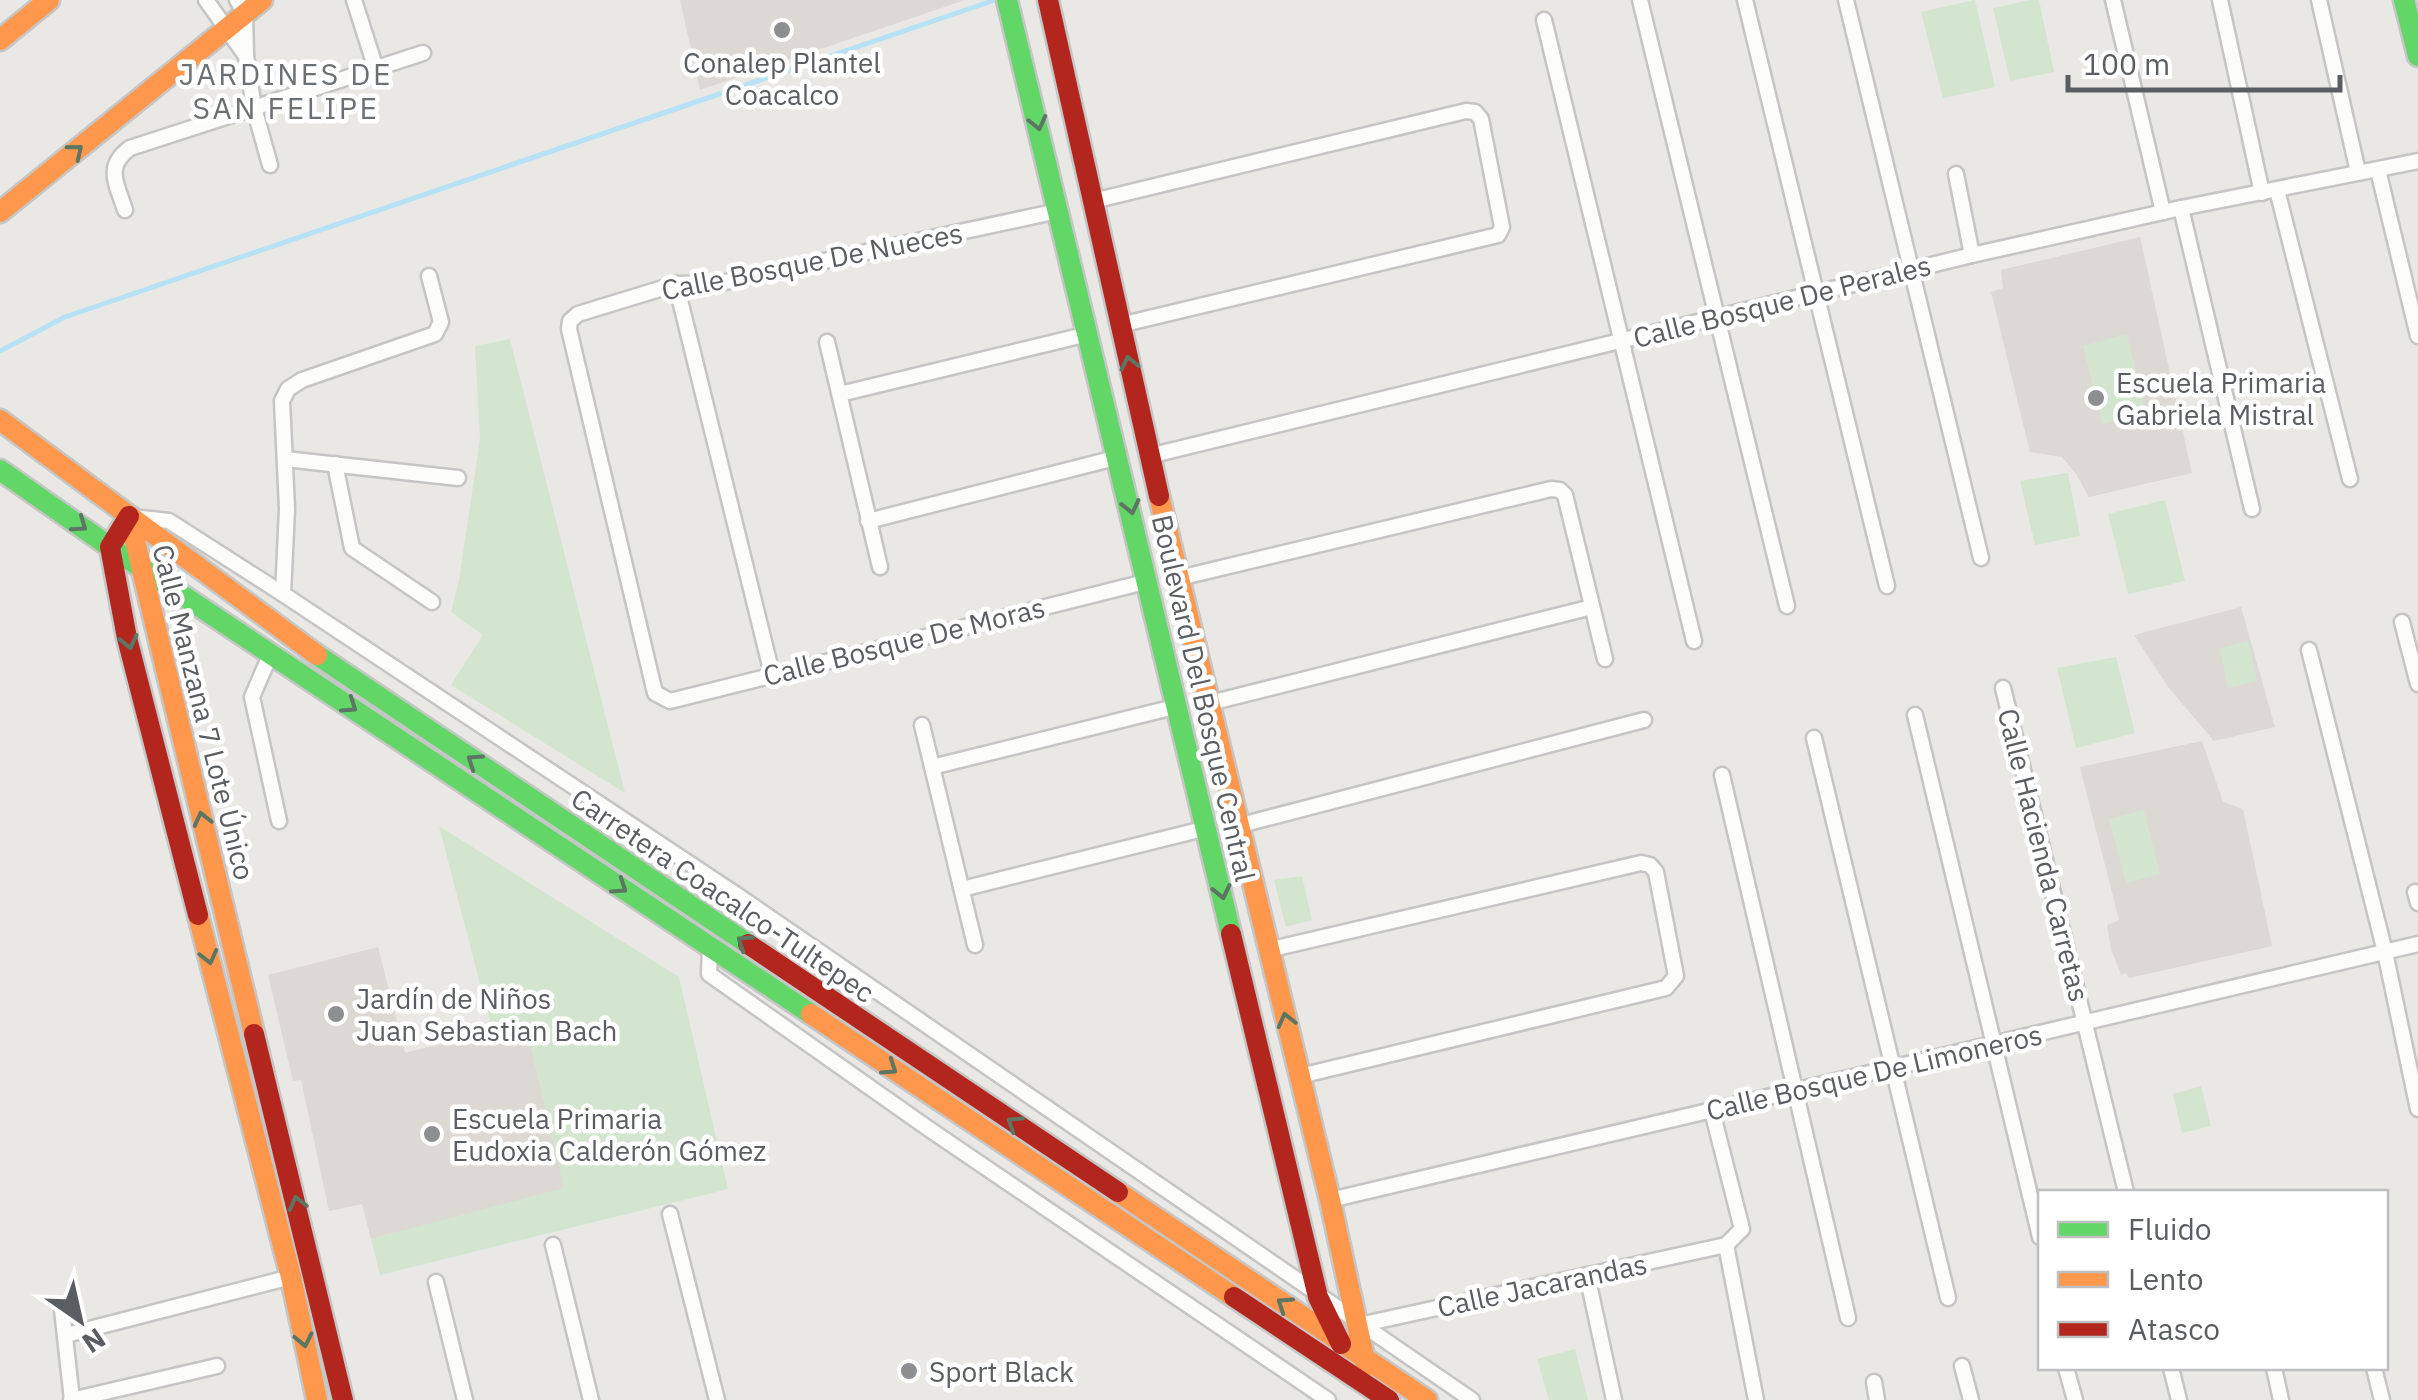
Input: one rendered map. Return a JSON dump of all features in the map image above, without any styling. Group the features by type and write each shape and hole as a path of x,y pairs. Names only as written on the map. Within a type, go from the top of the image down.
{"street":[{"path":"0,40 49,0"},
{"path":"206,0 246,56"},
{"path":"354,0 376,69"},
{"name":"Boulevard Del Bosque Central","path":"1007,0 1318,1297 1368,1393"},
{"path":"1640,0 1787,606"},
{"path":"1745,0 1886,586"},
{"path":"1846,0 1981,558"},
{"path":"2113,0 2163,212"},
{"path":"2220,0 2350,479"},
{"path":"2319,0 2358,172"},
{"path":"2404,0 2418,56"},
{"path":"0,212 228,28 248,4"},
{"path":"248,4 246,56 254,108 270,165"},
{"name":"Boulevard Del Bosque Central","path":"1051,9 1149,456 1330,1200 1365,1358 1368,1393"},
{"path":"1544,20 1694,641"},
{"path":"124,210 113,170 117,157 130,148 423,54"},
{"path":"1093,201 1466,111 1475,112 1481,119 1502,227 1498,235 1120,325"},
{"path":"1048,162 1081,153"},
{"name":"Calle Bosque De Perales","path":"1149,456 1972,255 2418,161"},
{"path":"2378,170 2418,336"},
{"path":"1956,174 1972,255"},
{"path":"2181,208 2252,509"},
{"name":"Calle Bosque De Nueces","path":"661,698 655,693 610,513 570,321 578,314 676,284 721,283 1058,211"},
{"path":"283,594 287,509 282,401 288,389 302,380 440,330 442,322 428,276"},
{"path":"676,284 772,674"},
{"path":"840,394 1088,334"},
{"path":"827,342 880,567"},
{"name":"Carretera Coacalco-Tultepec","path":"0,420 281,631 1427,1400"},
{"path":"868,521 1119,457"},
{"path":"285,458 458,478"},
{"path":"334,464 352,548 432,602"},
{"name":"Carretera Coacalco-Tultepec","path":"0,470 1368,1393 1389,1400"},
{"path":"1179,578 1560,490 1604,658"},
{"path":"129,516 168,521 283,594 737,896 1472,1400"},
{"name":"Calle Manzana 7 Lote Único","path":"129,516 110,547 128,638 290,1277 315,1390"},
{"name":"Calle Manzana 7 Lote Único","path":"129,516 343,1400"},
{"name":"Calle Bosque De Moras","path":"661,698 670,701 1149,582"},
{"path":"1210,703 1592,607"},
{"path":"2402,622 2418,684"},
{"path":"1163,641 1193,633"},
{"path":"2309,650 2384,952 2418,1109"},
{"path":"271,653 252,697 279,821"},
{"name":"Calle Hacienda Carretas","path":"2003,688 2126,1190"},
{"path":"932,766 1178,706"},
{"path":"1915,714 2038,1229"},
{"path":"1237,826 1644,720"},
{"path":"922,725 976,945"},
{"path":"1814,738 1948,1298"},
{"path":"1722,774 1848,1318"},
{"path":"962,889 1207,828"},
{"path":"1268,950 1641,864 1650,864 1656,872 1676,976 1666,988 1300,1076"},
{"name":"Calle Bosque De Limoneros","path":"1330,1200 2418,944"},
{"path":"710,947 709,974 928,1130 1328,1400"},
{"path":"1712,1111 1742,1229 1726,1246 1756,1400"},
{"path":"1281,1145 1314,1136"},
{"path":"670,1214 717,1400"},
{"path":"553,1246 591,1400"},
{"name":"Calle Jacarandas","path":"1358,1325 1726,1246"},
{"path":"1587,1274 1614,1400"},
{"path":"66,1335 290,1277"},
{"path":"436,1282 465,1400"},
{"path":"62,1310 72,1400 217,1366"},
{"path":"1962,1366 1971,1400"},
{"path":"2066,1370 2074,1400"},
{"path":"2172,1370 2179,1400"},
{"path":"2274,1370 2281,1400"},
{"path":"2374,1370 2382,1400"},
{"path":"315,1390 338,1376"},
{"path":"1874,1382 1877,1400"}],"shaded area":[{"name":"Conalep Plantel Coacalco","path":"680,0 965,0 700,90"},
{"name":"Escuela Primaria Gabriela Mistral","path":"2140,237 2192,473 2089,497 2062,457 2030,452 1991,292 2003,288 2001,270"},
{"path":"2241,607 2275,727 2214,741 2169,688 2134,635"},
{"path":"2202,741 2223,802 2243,809 2272,946 2129,978 2126,973 2121,975 2111,949 2107,925 2119,920 2080,767"},
{"name":"Escuela Primaria Eudoxia Calderón Gómez","path":"378,947 405,1053 525,1022 565,1189 371,1239 362,1204 329,1211 301,1080 293,1081 268,975"}],"green space":[{"path":"1975,0 1995,87 1943,98 1921,12"},
{"path":"2039,0 2054,72 2010,81 1993,8"},
{"path":"2127,334 2146,413 2102,424 2083,346"},
{"path":"510,339 625,793 451,685 483,635 451,612 480,439 475,346"},
{"path":"2068,473 2080,536 2035,545 2020,481"},
{"path":"2165,500 2185,581 2128,594 2108,514"},
{"path":"2248,641 2257,681 2228,688 2220,648"},
{"path":"2116,657 2135,733 2076,748 2057,668"},
{"path":"2144,810 2160,874 2126,883 2109,819"},
{"path":"439,826 679,977 728,1189 380,1275 371,1239 564,1188 525,1022 492,1030"},
{"path":"1302,876 1312,920 1286,927 1274,880"},
{"path":"2201,1086 2211,1126 2182,1133 2173,1094"},
{"path":"1575,1349 1588,1400 1549,1400 1537,1359"}],"waterway":[{"path":"0,351 65,317 995,0"}],"traffic: fast":[{"path":"1007,0 1231,934"},
{"path":"2404,0 2418,56"},
{"path":"0,470 811,1014"},
{"path":"317,655 748,944"}],"traffic: slow":[{"path":"0,40 49,0"},
{"path":"0,212 262,0"},
{"path":"0,420 317,655"},
{"path":"1159,496 1330,1200 1366,1366"},
{"path":"129,516 254,1034"},
{"path":"198,915 291,1277 317,1400"},
{"path":"811,1014 1234,1297"},
{"path":"1118,1192 1427,1400"}],"traffic: jam":[{"path":"1048,0 1159,496"},
{"path":"129,516 110,547 127,638 198,915"},
{"path":"1231,934 1318,1297 1341,1344"},
{"path":"748,944 1118,1192"},
{"path":"254,1034 343,1400"},
{"path":"1234,1297 1389,1400"}],"place":[{"name":"Conalep Plantel Coacalco","path":"782,30"},
{"name":"Escuela Primaria Gabriela Mistral","path":"2096,398"},
{"name":"Jardín de Niños Juan Sebastian Bach","path":"336,1014"},
{"name":"Escuela Primaria Eudoxia Calderón Gómez","path":"432,1134"},
{"name":"Sport Black","path":"909,1371"}],"district":[{"name":"JARDINES DE SAN FELIPE","path":"286,90"}]}
